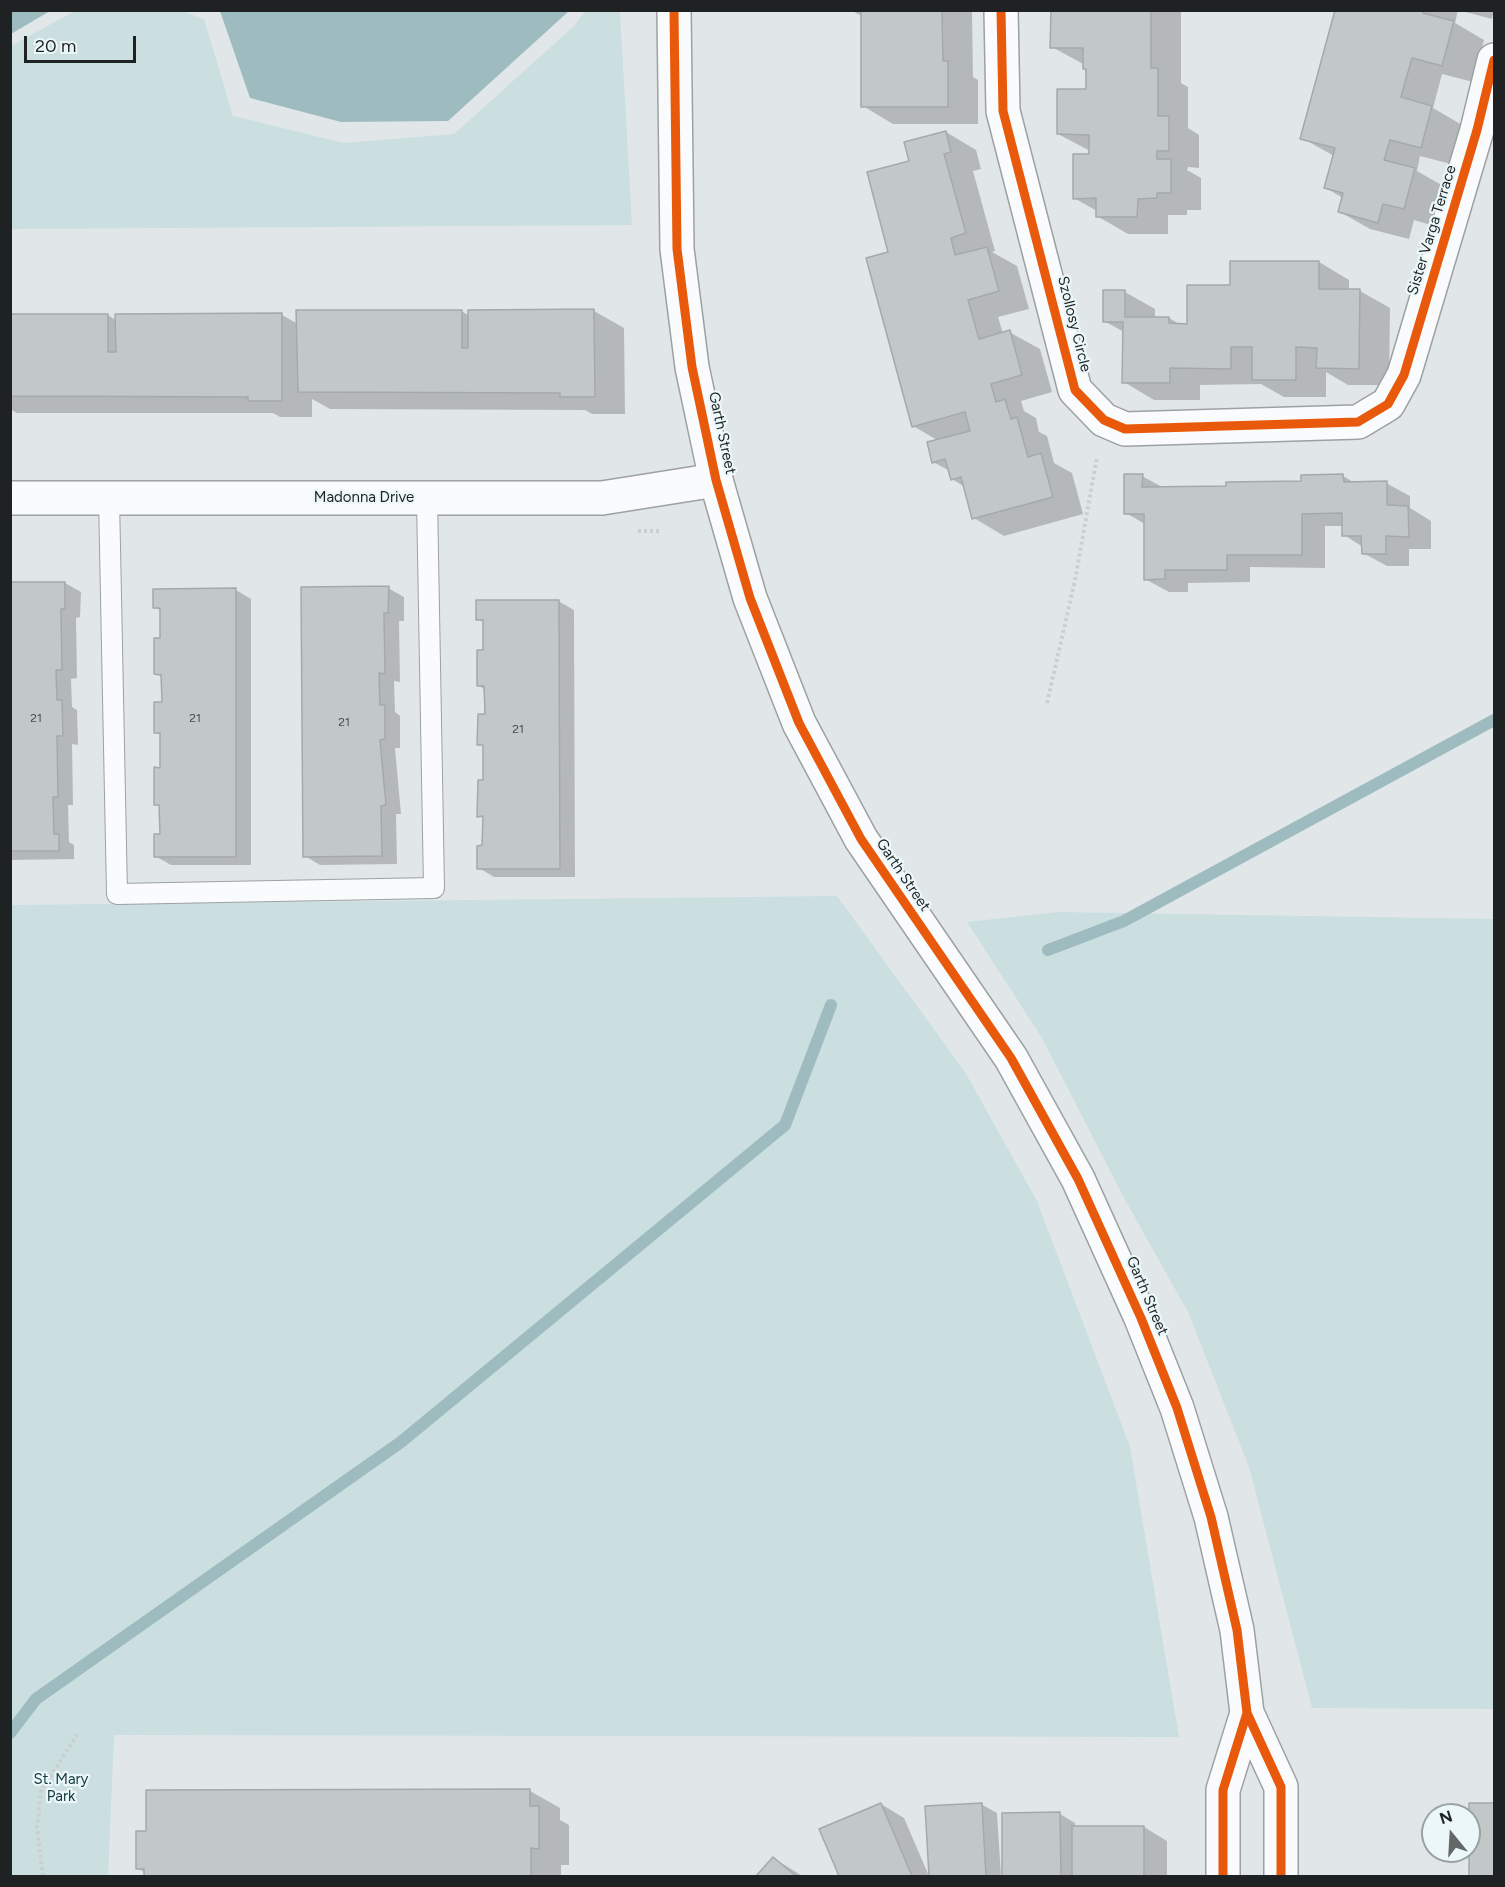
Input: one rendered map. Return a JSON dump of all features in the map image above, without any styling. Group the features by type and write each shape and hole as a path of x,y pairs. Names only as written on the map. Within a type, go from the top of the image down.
{"street":[{"name":"Garth Street","path":"674,10 677,249 692,367 716,480 750,598 799,723 861,839 1011,1058 1078,1179 1137,1308 1177,1408 1211,1517 1237,1630 1247,1713 1281,1787 1281,1876"},
{"name":"Szollosy Circle","path":"1001,10 1003,111 1075,390 1104,420 1125,429 1358,422 1388,404"},
{"name":"Sister Varga Terrace","path":"1388,404 1404,375 1486,133 1494,60"},
{"name":"Madonna Drive","path":"10,498 602,498 716,480"},
{"name":"Garth Street","path":"1223,1876 1223,1790 1247,1713"}],"lane":[{"path":"109,498 117,894 434,888 427,498"}],"path":[{"path":"1047,703 1075,580 1104,420"},
{"path":"43,1876 37,1827 41,1791 79,1732"}],"green space":[{"path":"75,11 182,11 204,19 233,116 344,143 454,134 574,26 585,11 620,11 632,225 11,229 11,46"},
{"name":"St. Mary Park","path":"837,896 965,1072 1037,1201 1130,1447 1179,1737 114,1735 108,1876 11,1876 10,905"},
{"path":"1058,912 1494,919 1494,1709 1312,1708 1249,1467 1188,1312 1124,1198 1042,1038 967,922"}],"water":[{"path":"11,10 50,10 50,11 11,34"},
{"path":"220,10 569,11 448,121 341,122 250,98"}],"building":[{"path":"861,10 942,10 943,61 948,61 948,107 861,107"},
{"path":"1051,10 1151,10 1151,68 1158,68 1158,116 1169,116 1169,151 1157,151 1157,159 1171,159 1171,193 1157,193 1157,198 1138,199 1137,217 1096,217 1096,198 1073,199 1073,154 1089,154 1089,135 1057,134 1057,89 1086,89 1086,69 1083,69 1083,48 1050,48"},
{"path":"1335,10 1424,10 1423,13 1454,21 1442,66 1412,58 1401,97 1432,106 1421,148 1390,140 1384,160 1415,168 1404,209 1383,204 1378,223 1338,212 1343,193 1324,188 1335,148 1300,139"},
{"path":"946,131 951,152 944,154 966,233 951,238 955,255 987,247 999,291 968,300 979,339 1010,330 1022,375 991,384 996,402 1005,399 1011,419 1017,417 1028,457 1041,453 1053,497 972,519 961,477 951,480 945,459 932,463 927,442 970,431 965,412 912,427 866,258 888,252 867,172 909,161 904,142"},
{"path":"1230,261 1319,261 1319,289 1360,289 1359,369 1316,368 1317,348 1296,347 1296,380 1252,380 1252,347 1231,347 1231,369 1170,368 1170,383 1122,383 1123,322 1103,322 1103,290 1125,290 1125,317 1169,317 1169,323 1187,324 1187,285 1230,285"},
{"path":"594,309 595,397 560,397 560,393 298,392 296,310 462,310 462,348 468,348 468,310"},
{"path":"282,313 282,401 248,401 248,397 10,396 10,314 108,314 108,352 116,352 115,314"},
{"path":"1124,474 1143,474 1142,487 1226,486 1226,482 1301,481 1301,475 1343,474 1344,482 1387,481 1387,505 1408,506 1409,537 1386,536 1386,554 1362,554 1361,536 1342,536 1342,513 1302,514 1302,555 1227,555 1227,570 1165,570 1165,579 1144,580 1144,514 1124,514"},
{"path":"10,582 65,582 65,609 61,609 62,670 56,670 57,700 62,700 63,736 57,736 58,797 53,797 54,834 59,834 59,851 10,851"},
{"path":"389,586 388,613 384,613 385,674 379,673 380,705 385,705 385,739 380,740 386,805 381,806 382,856 303,857 301,587"},
{"path":"236,588 236,857 154,857 154,834 160,834 159,805 154,805 154,767 160,768 160,733 154,733 154,702 162,702 161,675 154,674 154,638 160,638 160,608 153,608 153,589"},
{"path":"476,600 559,600 560,869 477,869 477,846 482,845 483,816 477,817 478,780 483,780 483,745 477,745 478,714 485,714 484,686 477,686 477,650 483,650 483,620 476,620"},
{"path":"530,1789 530,1806 539,1806 539,1849 531,1848 531,1876 144,1876 144,1869 136,1869 136,1831 146,1831 146,1790"},
{"path":"881,1803 912,1876 839,1876 819,1829"},
{"path":"982,1803 986,1876 929,1876 925,1806"},
{"path":"1481,1803 1494,1803 1494,1876 1469,1876 1469,1863 1481,1863"},
{"path":"1060,1812 1061,1876 1002,1876 1002,1813"},
{"path":"1072,1826 1144,1826 1144,1876 1072,1876"},
{"path":"773,1857 796,1876 756,1876"}],"waterway":[{"path":"1048,950 1124,921 1494,720"},
{"path":"10,1733 36,1699 401,1442 785,1125 831,1005"}],"cycle path":[{"path":"674,10 677,249 692,367 716,480 750,598 799,723 861,839 1011,1058 1078,1179 1141,1318 1177,1408 1211,1517 1237,1630 1247,1713 1281,1787 1281,1876"},
{"path":"1001,10 1003,111 1075,390 1104,420 1125,429 1358,422 1388,404 1404,375 1477,130 1494,60"},
{"path":"1223,1876 1223,1790 1247,1713"}]}
